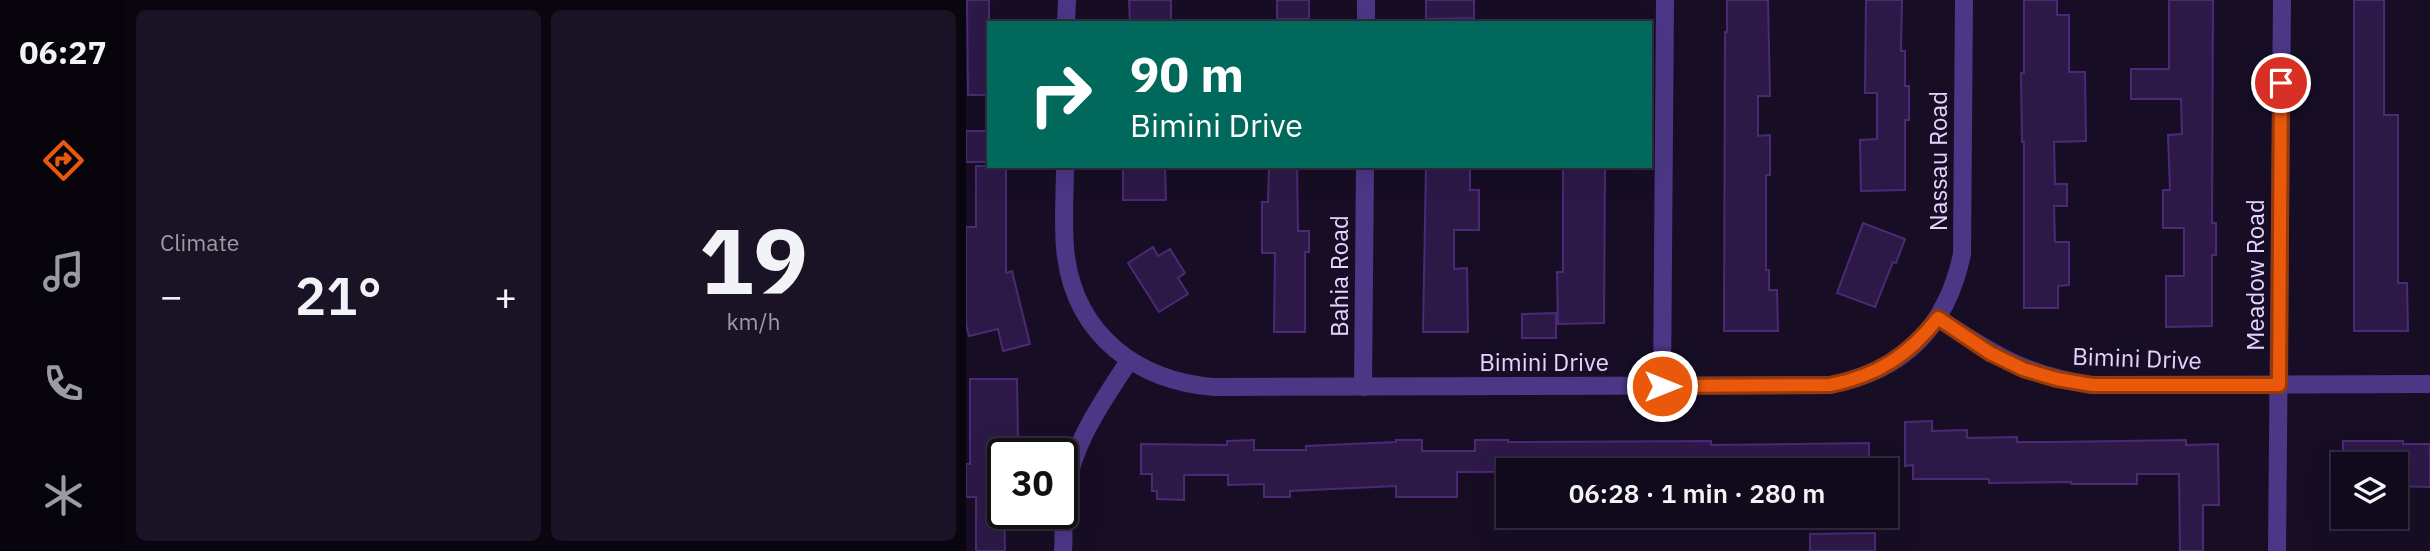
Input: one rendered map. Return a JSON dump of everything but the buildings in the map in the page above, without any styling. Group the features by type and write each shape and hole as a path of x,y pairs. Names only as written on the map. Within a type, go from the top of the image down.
{"street":[{"path":"1066,0 1066,21"},
{"path":"1366,0 1366,21"},
{"path":"1662,386 1665,0"},
{"name":"Nassau Road","path":"1938,318 1953,289 1962,254 1964,0"},
{"name":"Meadow Road","path":"2277,551 2282,0"},
{"name":"Bimini Drive","path":"1065,168 1066,255 1074,289 1086,313 1101,335 1129,361 1161,377 1195,386 1830,385 1873,373 1896,360 1923,337 1938,318 1990,353 2023,369 2092,385 2430,384"},
{"name":"Bahia Road","path":"1363,387 1365,168"},
{"path":"1063,551 1064,506 1073,461 1097,409 1129,361"}],"route":[{"path":"1662,386 1830,385 1848,382 1896,360 1911,349 1938,318 1990,353 2023,369 2057,379 2092,385 2279,385 2281,83"}]}
